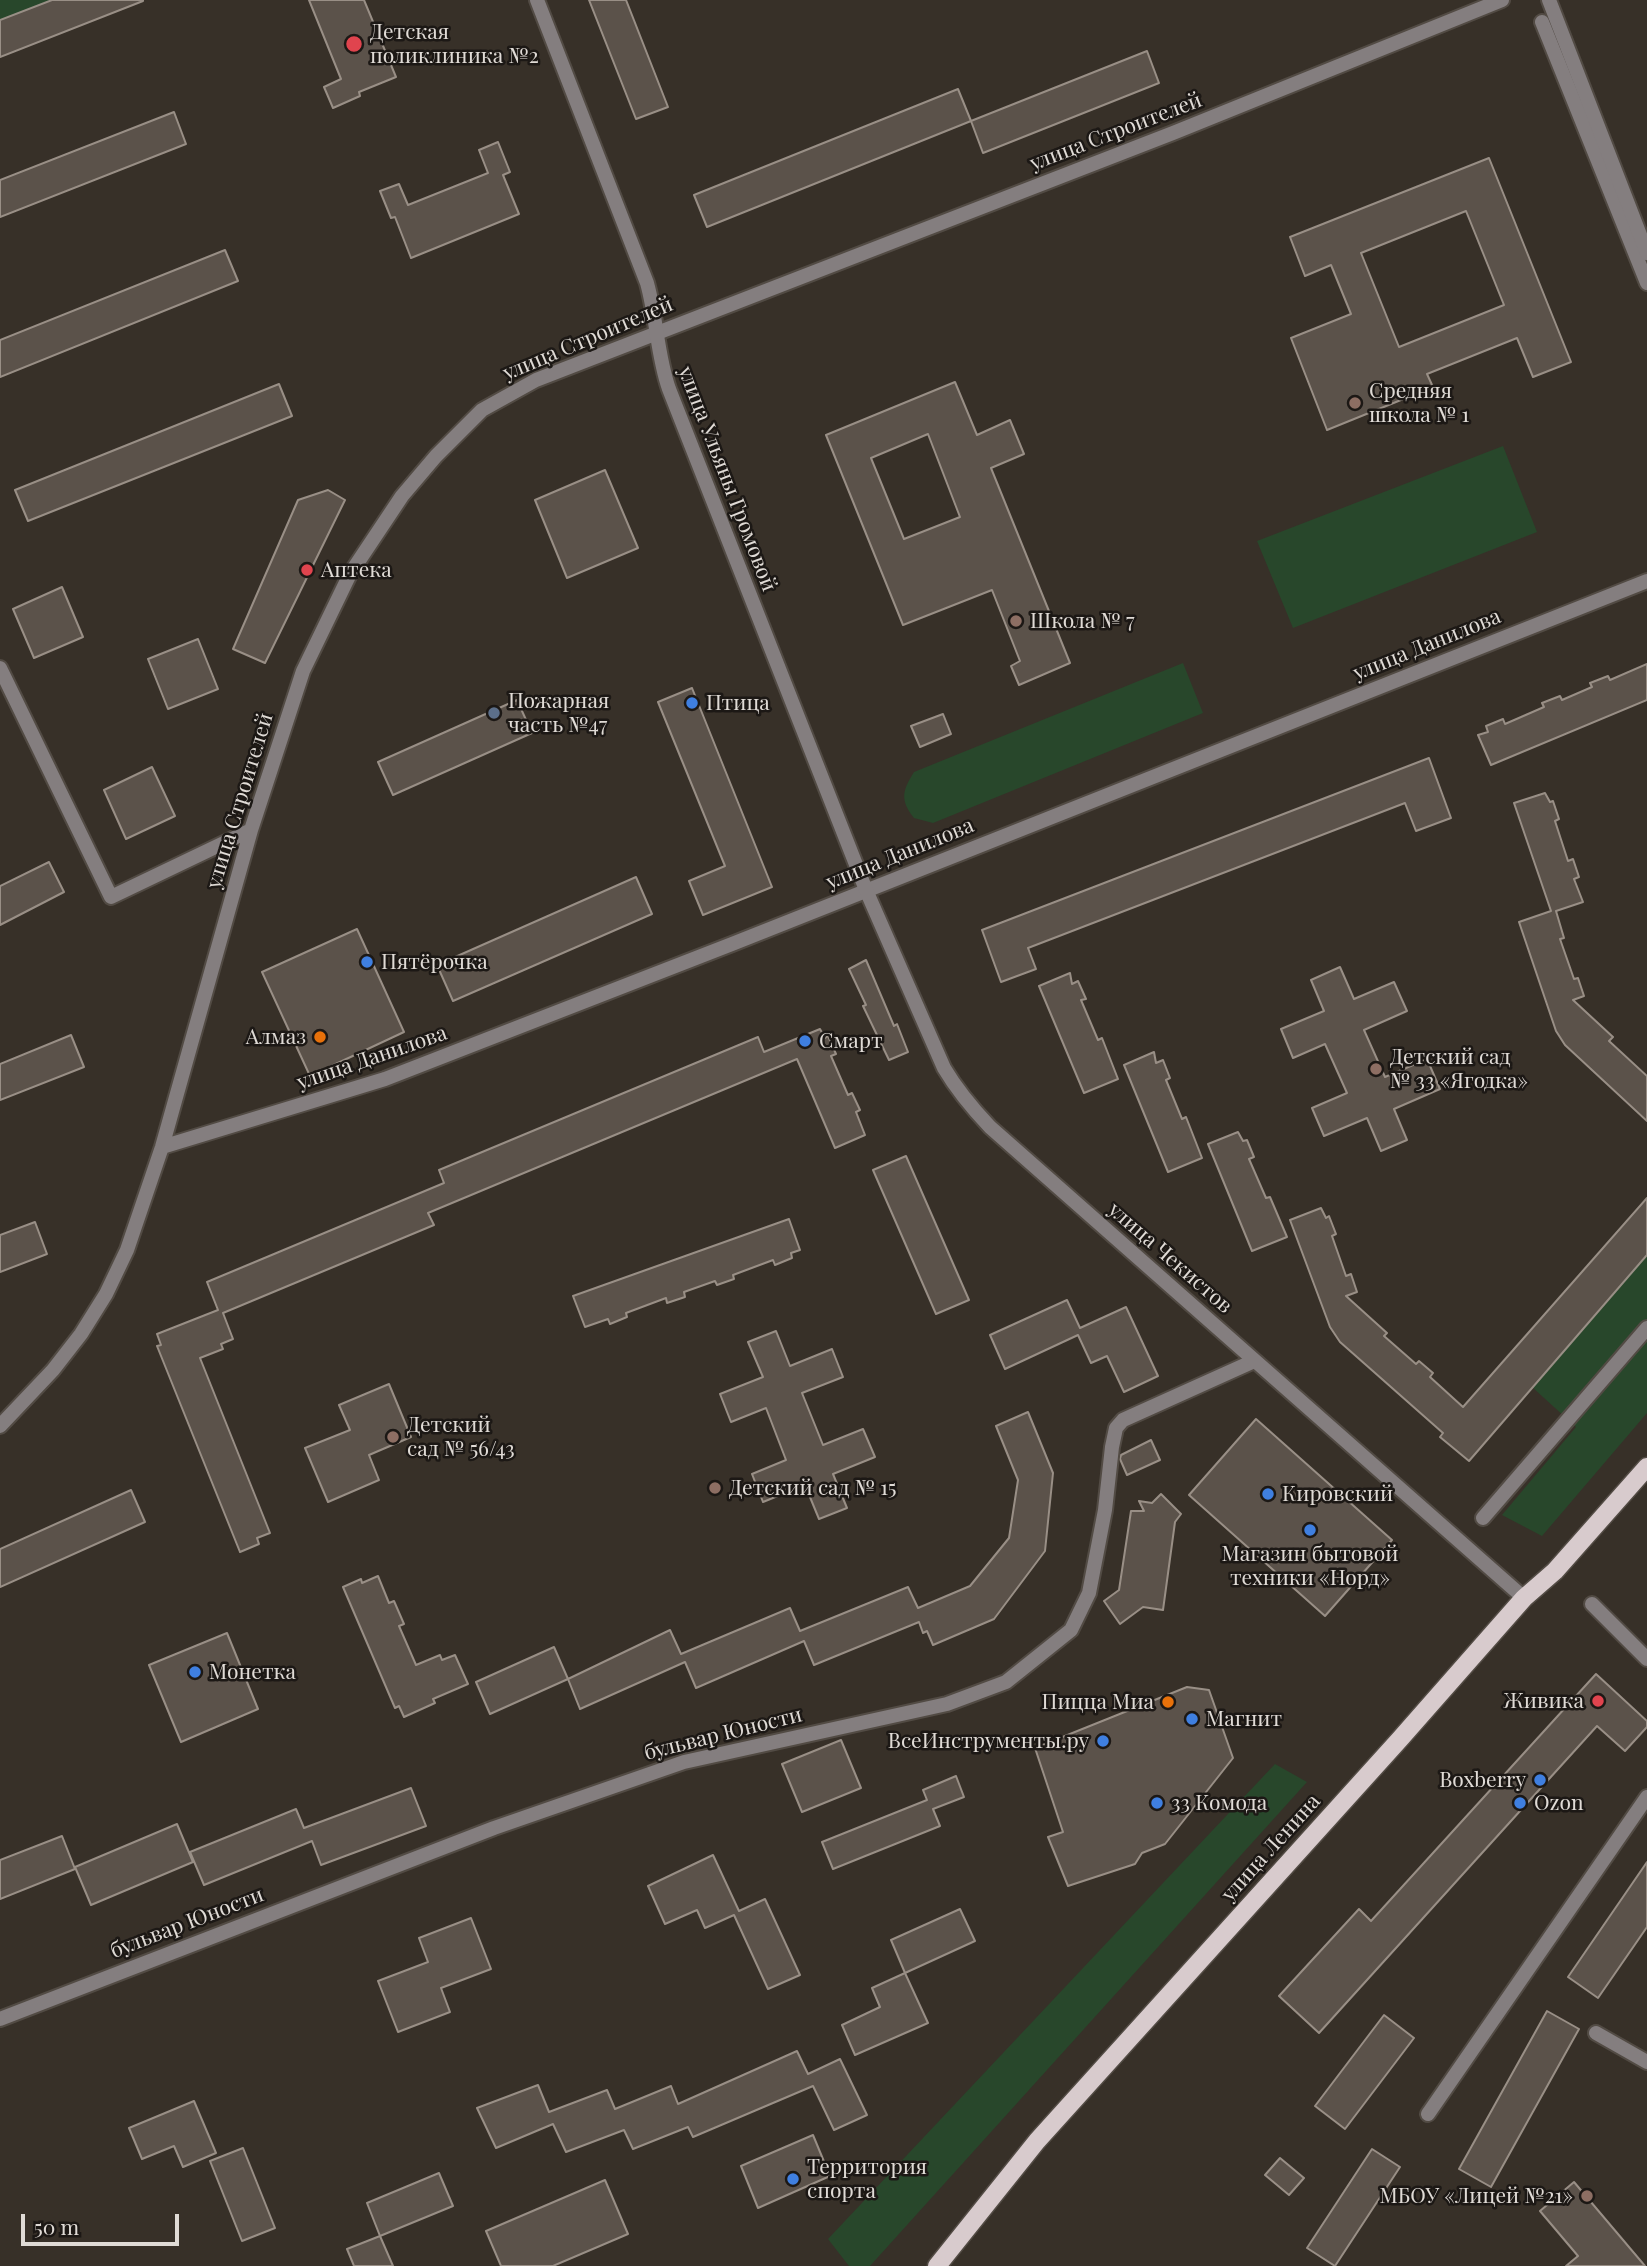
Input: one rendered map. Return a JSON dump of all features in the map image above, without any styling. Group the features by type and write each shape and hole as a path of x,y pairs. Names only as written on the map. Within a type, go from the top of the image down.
{"main road":[{"name":"улица Ленина","path":"937,2266 1037,2141 1524,1598 1555,1571 1647,1467"}],"street":[{"name":"улица Ульяны Громовой","path":"537,0 648,283 660,366 866,890"},
{"name":"улица Строителей","path":"0,1426 53,1370 80,1334 106,1294 127,1251 162,1147 251,830 303,671 350,574 402,496 436,456 482,410 536,380 1173,133 1502,0"},
{"path":"1549,0 1647,253"},
{"path":"1542,22 1647,283"},
{"name":"улица Данилова","path":"162,1147 385,1079 1647,580"},
{"path":"0,668 111,897 251,830"},
{"name":"улица Чекистов","path":"866,890 944,1068 966,1103 1524,1598"},
{"path":"1483,1518 1647,1328"},
{"name":"бульвар Юности","path":"0,2019 494,1828 684,1762 947,1704 1006,1682 1071,1630 1090,1592 1116,1428 1123,1420 1254,1361"},
{"path":"1592,1604 1647,1659"},
{"path":"1428,2114 1647,1797"},
{"path":"1596,2033 1647,2062"}],"green space":[{"path":"0,0 52,0 0,20"},
{"path":"1503,446 1537,532 1293,628 1257,541"},
{"path":"1183,663 1203,713 933,823 914,818 906,806 905,790 914,772"},
{"path":"1647,1255 1647,1413 1542,1536 1502,1515 1576,1427 1532,1387"},
{"path":"1275,1764 1307,1782 870,2266 849,2266 828,2239"}],"building":[{"path":"52,0 143,1 0,57 0,20"},
{"name":"Детская поликлиника №2","path":"309,0 364,0 396,77 359,92 360,96 333,108 324,87 341,79"},
{"path":"589,0 626,0 668,107 636,119"},
{"path":"1147,51 1159,83 983,153 971,121"},
{"path":"958,89 971,121 707,227 694,195"},
{"path":"174,112 186,144 0,217 0,180"},
{"path":"498,142 510,172 503,175 519,214 411,258 395,217 391,218 380,191 399,184 408,205 488,173 479,150"},
{"path":"1489,158 1571,362 1533,377 1517,338 1427,374 1433,387 1327,430 1291,338 1351,314 1331,265 1305,276 1290,237","holes":["1466,211 1504,305 1399,347 1361,253"]},
{"path":"225,250 238,281 0,377 0,340"},
{"path":"955,382 977,435 1010,420 1024,454 991,468 1070,663 1019,685 1011,666 1020,661 992,590 903,625 826,435","holes":["928,434 960,517 904,539 871,458"]},
{"path":"279,384 292,416 28,521 15,490"},
{"path":"605,470 638,548 567,578 535,500"},
{"path":"328,490 345,500 265,663 233,649 298,500"},
{"path":"62,587 83,637 34,658 13,609"},
{"path":"198,639 218,689 168,709 148,659"},
{"path":"1647,664 1647,700 1491,765 1478,735 1488,732 1486,726 1503,719 1505,724 1544,707 1542,703 1560,696 1562,700 1592,687 1590,683 1608,676 1610,680"},
{"path":"692,688 772,887 703,915 689,881 725,866 658,702"},
{"path":"517,700 532,733 393,795 378,762"},
{"path":"943,714 951,734 920,747 911,726"},
{"path":"1429,758 1451,818 1416,831 1405,803 1028,948 1036,969 1001,982 982,930"},
{"path":"152,767 175,816 126,839 104,790"},
{"path":"1545,793 1550,802 1553,801 1559,819 1555,821 1568,861 1573,859 1579,877 1574,879 1583,902 1556,911 1564,938 1560,939 1574,979 1578,978 1584,996 1573,1000 1613,1037 1609,1041 1647,1076 1647,1121 1565,1045 1556,1031 1519,922 1551,911 1514,803"},
{"path":"49,862 64,892 0,925 0,886"},
{"path":"636,877 652,914 453,1001 437,965"},
{"path":"357,929 404,1032 310,1076 262,972"},
{"path":"866,960 908,1052 889,1060 849,969"},
{"path":"1340,967 1354,999 1394,982 1407,1011 1364,1030 1385,1077 1427,1059 1440,1089 1394,1109 1407,1140 1381,1151 1367,1118 1324,1136 1312,1108 1347,1093 1325,1044 1293,1058 1281,1029 1324,1011 1311,980"},
{"path":"1070,973 1072,984 1078,981 1086,999 1081,1000 1098,1040 1102,1038 1118,1079 1084,1093 1039,986"},
{"path":"820,1029 825,1038 828,1036 836,1054 831,1056 848,1095 852,1093 860,1110 856,1112 865,1135 835,1148 797,1059 428,1213 434,1225 223,1313 233,1339 221,1344 223,1349 200,1358 270,1533 257,1538 259,1544 240,1552 157,1346 161,1345 157,1334 218,1310 207,1282 444,1183 439,1170 758,1037 764,1052"},
{"path":"71,1035 84,1067 0,1100 0,1064"},
{"path":"1154,1052 1156,1063 1163,1060 1170,1078 1166,1080 1182,1119 1186,1117 1202,1158 1168,1172 1124,1065"},
{"path":"1238,1132 1243,1141 1247,1140 1254,1157 1249,1159 1266,1198 1270,1197 1287,1237 1252,1251 1208,1144"},
{"path":"906,1156 969,1300 936,1314 873,1170"},
{"path":"1647,1198 1647,1255 1469,1461 1440,1437 1443,1433 1340,1342 1330,1327 1290,1220 1321,1208 1326,1218 1329,1216 1336,1234 1332,1236 1346,1276 1351,1274 1357,1292 1346,1296 1387,1333 1384,1336 1416,1364 1419,1361 1433,1373 1430,1377 1463,1407"},
{"path":"789,1219 800,1250 791,1253 792,1258 775,1265 773,1260 733,1275 734,1279 717,1285 715,1281 684,1292 685,1297 667,1303 666,1298 626,1313 627,1317 610,1324 608,1319 585,1327 573,1296"},
{"path":"35,1222 47,1254 0,1272 0,1235"},
{"path":"1067,1300 1080,1328 1126,1307 1158,1376 1124,1392 1107,1356 1091,1363 1078,1335 1005,1369 990,1335"},
{"path":"776,1331 790,1366 832,1349 843,1377 802,1393 823,1445 863,1429 875,1457 833,1474 847,1508 819,1519 805,1485 763,1502 752,1474 786,1460 766,1408 731,1422 720,1394 763,1377 748,1342"},
{"path":"389,1384 411,1437 369,1455 379,1480 328,1502 305,1448 350,1430 339,1405"},
{"path":"1028,1412 1053,1473 1045,1551 994,1619 933,1645 927,1631 923,1633 919,1622 814,1665 804,1641 696,1688 685,1662 580,1709 568,1679 670,1630 681,1654 790,1608 800,1631 908,1587 918,1608 970,1586 1009,1538 1018,1480 996,1426"},
{"path":"1256,1419 1392,1540 1325,1616 1189,1495"},
{"path":"1151,1440 1160,1460 1127,1475 1120,1459 1121,1455"},
{"path":"131,1490 145,1522 0,1587 0,1549"},
{"path":"1161,1494 1181,1514 1175,1522 1163,1610 1143,1607 1120,1624 1104,1601 1119,1590 1131,1511 1144,1511 1139,1501 1152,1503"},
{"path":"378,1576 389,1603 394,1601 404,1624 399,1626 416,1665 440,1655 442,1660 455,1655 468,1684 433,1699 435,1703 404,1717 399,1706 395,1708 343,1587 361,1579 362,1583"},
{"path":"227,1633 258,1709 181,1742 149,1665"},
{"path":"554,1647 568,1679 490,1714 476,1682"},
{"path":"1596,1674 1647,1721 1647,1727 1625,1751 1597,1726 1319,2033 1279,1996 1359,1909 1371,1921"},
{"path":"1187,1687 1209,1690 1233,1758 1165,1844 1142,1853 1135,1864 1068,1886 1048,1837 1063,1832 1035,1748"},
{"path":"841,1740 861,1788 802,1812 782,1764"},
{"path":"956,1776 964,1797 933,1809 940,1826 833,1869 822,1842 927,1800 923,1790"},
{"path":"411,1788 426,1826 321,1865 312,1841 204,1885 190,1852 296,1809 304,1828"},
{"path":"177,1824 193,1862 91,1905 75,1867"},
{"path":"62,1836 75,1869 0,1899 0,1860"},
{"path":"713,1855 739,1911 765,1899 800,1975 768,1989 734,1915 705,1928 697,1910 665,1924 648,1886"},
{"path":"1647,1862 1647,1927 1598,1998 1568,1977"},
{"path":"960,1909 975,1941 905,1973 891,1940"},
{"path":"471,1918 491,1969 441,1988 450,2012 398,2032 378,1981 428,1962 419,1938"},
{"path":"905,1973 928,2023 855,2055 842,2025 880,2007 872,1988"},
{"path":"1547,2011 1579,2029 1491,2187 1459,2169"},
{"path":"1384,2015 1414,2038 1345,2129 1315,2106"},
{"path":"797,2051 808,2074 840,2059 867,2115 834,2130 813,2086 693,2137 688,2127 633,2149 624,2130 566,2152 553,2124 496,2148 477,2108 538,2085 549,2112 607,2090 615,2109 671,2086 678,2104"},
{"path":"194,2101 216,2153 183,2167 174,2146 142,2159 129,2128"},
{"path":"813,2135 830,2176 758,2208 741,2166"},
{"path":"243,2148 275,2228 242,2241 210,2161"},
{"path":"1372,2149 1400,2167 1335,2266 1307,2248"},
{"path":"1280,2158 1304,2178 1289,2195 1265,2175"},
{"path":"439,2173 453,2206 380,2236 367,2203"},
{"path":"605,2180 628,2234 553,2266 501,2266 486,2231"},
{"path":"1574,2182 1645,2266 1566,2266 1578,2256 1540,2211"},
{"path":"380,2236 393,2266 354,2266 347,2249"}],"place":[{"name":"Детская поликлиника №2","path":"354,44"},
{"name":"Средняя школа № 1","path":"1355,403"},
{"name":"Аптека","path":"307,570"},
{"name":"Школа № 7","path":"1016,621"},
{"name":"Птица","path":"692,703"},
{"name":"Пожарная часть №47","path":"494,713"},
{"name":"Пятёрочка","path":"367,962"},
{"name":"Алмаз","path":"320,1037"},
{"name":"Смарт","path":"805,1041"},
{"name":"Детский сад № 33 «Ягодка»","path":"1376,1069"},
{"name":"Детский сад № 56/43","path":"393,1437"},
{"name":"Детский сад № 15","path":"715,1488"},
{"name":"Кировский","path":"1268,1494"},
{"name":"Магазин бытовой техники «Норд»","path":"1310,1530"},
{"name":"Монетка","path":"195,1672"},
{"name":"Живика","path":"1598,1701"},
{"name":"Пицца Миа","path":"1168,1702"},
{"name":"Магнит","path":"1192,1719"},
{"name":"ВсеИнструменты.ру","path":"1103,1741"},
{"name":"Boxberry","path":"1540,1780"},
{"name":"33 Комода","path":"1157,1803"},
{"name":"Ozon","path":"1520,1803"},
{"name":"Территория спорта","path":"793,2179"},
{"name":"МБОУ «Лицей №21»","path":"1587,2196"}]}
